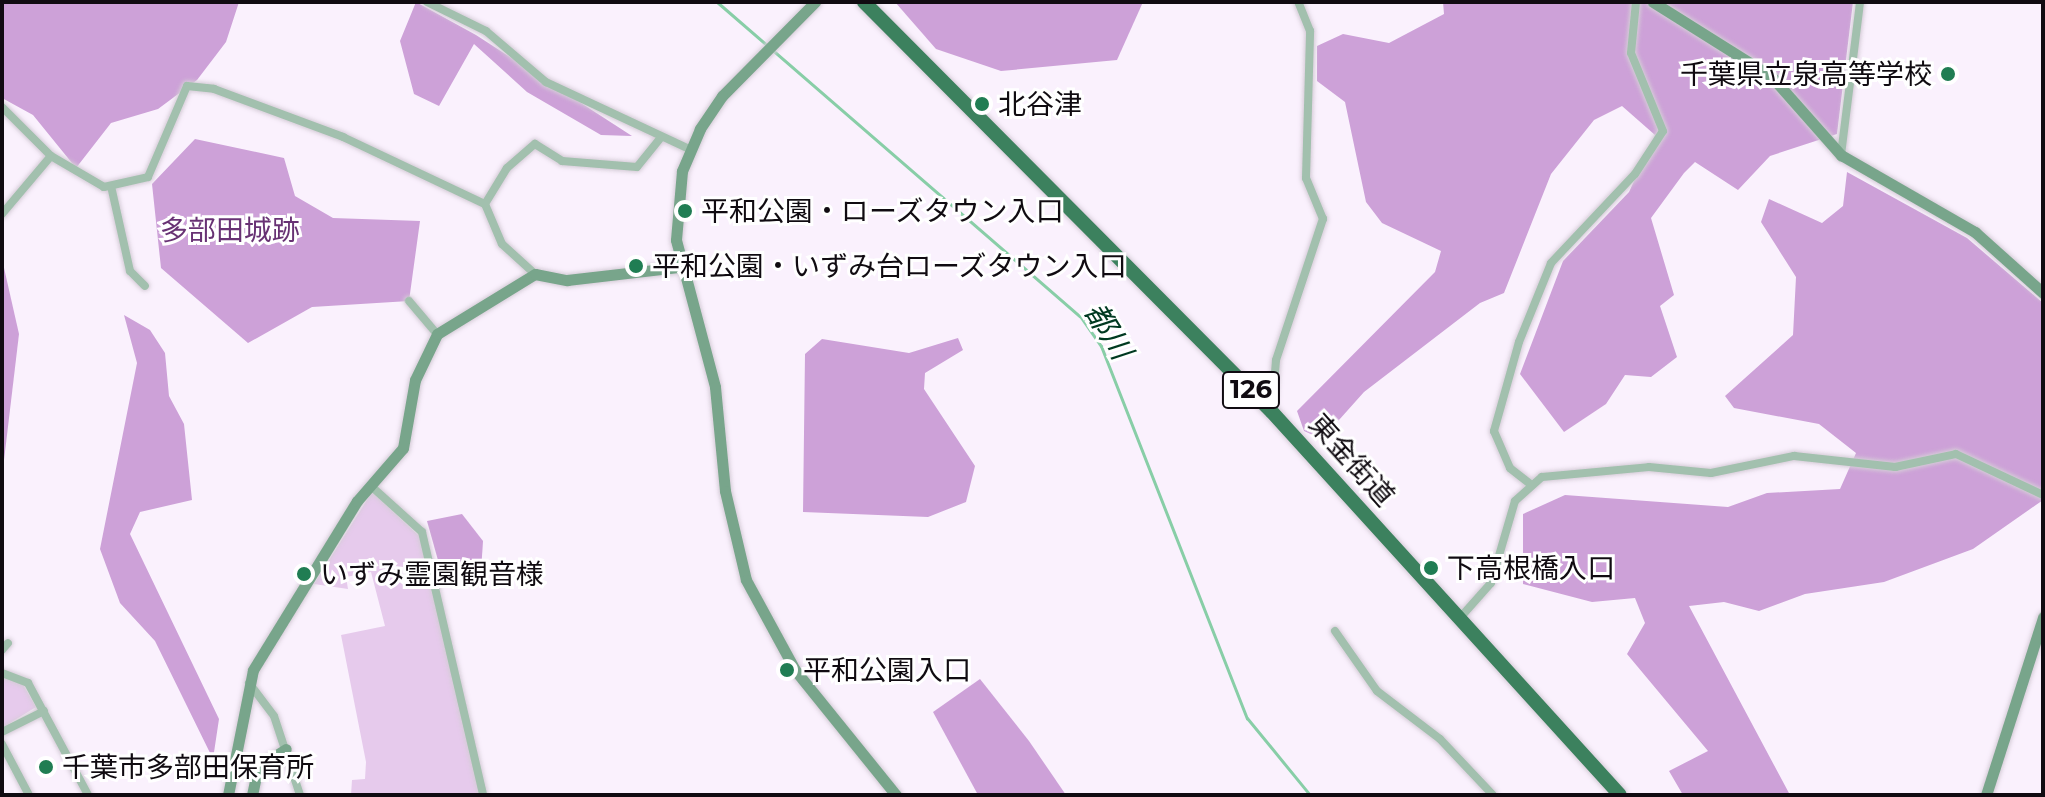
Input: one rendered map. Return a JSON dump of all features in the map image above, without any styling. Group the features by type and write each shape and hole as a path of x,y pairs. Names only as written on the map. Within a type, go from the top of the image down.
{"highway":[{"name":"東金街道","path":"864,2 1272,412 1620,795"}],"street":[{"path":"427,2 486,31 546,82 660,139 689,149"},
{"path":"815,2 722,96 689,149 676,211 680,267 713,378 730,520 746,580 795,670 896,795"},
{"path":"1272,412 1276,360 1323,219 1306,178 1310,31 1298,2"},
{"path":"1529,483 1510,468 1494,431 1519,342 1551,263 1635,174 1663,131 1635,72 1636,2"},
{"path":"1653,2 1786,88 1841,155 1954,218 2043,293"},
{"path":"1841,155 1860,2"},
{"path":"2,107 51,156 91,183 111,186 148,177 187,86 343,137 485,204 502,244 535,274 567,280 680,267"},
{"path":"485,204 507,168 535,144 562,161 637,167 660,139"},
{"path":"2,214 51,156"},
{"path":"111,186 130,271 145,286"},
{"path":"228,795 248,683 372,487 403,448 415,380 437,334 535,274"},
{"path":"409,301 437,334"},
{"path":"1459,619 1488,589 1515,501 1529,483 1627,468 1711,473 1784,456 1895,467 1956,454 2043,495"},
{"path":"372,487 422,532 483,795"},
{"path":"1986,795 2043,617"},
{"path":"1335,631 1377,691 1440,739 1493,795"},
{"path":"2,673 28,683 88,795"},
{"path":"248,683 274,716 300,795"},
{"path":"2,732 44,711"},
{"path":"2,744 29,795"},
{"path":"252,795 258,767 286,749"}],"shaded area":[{"path":"372,492 419,536 480,795 351,795 352,780 365,779 366,762 341,635 385,626 371,572 346,577 348,589 314,584"},
{"path":"2,677 22,683 36,707 2,728"}],"green space":[{"path":"2,2 239,2 226,42 197,80 158,109 111,123 76,168 33,115 2,98"},
{"path":"416,2 476,35 632,136 601,135 527,92 474,44 439,106 414,94 400,41"},
{"path":"895,2 1143,2 1117,60 1001,71 936,49"},
{"path":"1443,2 1853,2 1837,134 1770,156 1738,190 1695,162 1684,173 1651,218 1674,295 1660,306 1677,357 1651,377 1625,375 1606,404 1564,432 1520,374 1563,261 1629,192 1655,135 1622,106 1594,120 1551,174 1504,293 1480,303 1364,392 1322,439 1304,431 1297,411 1435,272 1441,251 1382,223 1366,202 1345,102 1317,81 1317,46 1343,34 1389,43 1444,14"},
{"name":"多部田城跡","path":"195,139 284,158 295,196 333,218 420,221 409,301 312,307 248,343 161,268 152,184"},
{"path":"1847,172 1967,238 2043,303 2043,500 1973,549 1884,582 1805,594 1759,611 1724,602 1689,606 1790,795 1683,795 1669,771 1708,751 1627,654 1645,623 1635,598 1592,602 1523,584 1523,514 1565,495 1728,507 1767,493 1840,489 1856,453 1819,424 1734,408 1725,396 1793,335 1796,277 1761,222 1769,199 1822,223 1843,206"},
{"path":"2,259 19,334 2,477"},
{"path":"124,315 150,330 165,353 169,396 184,424 192,500 140,512 130,534 219,719 213,759 155,641 120,603 100,549 137,363"},
{"path":"958,338 963,350 925,373 924,389 975,466 966,502 928,517 803,512 805,354 822,339 909,353"},
{"path":"462,514 483,541 480,587 441,571 427,521"},
{"path":"980,679 1029,741 1066,795 978,795 933,712"}],"waterway":[{"name":"都川","path":"717,2 1080,316 1101,346 1247,718 1310,795"}],"place":[{"name":"千葉県立泉高等学校","path":"1948,74"},
{"name":"北谷津","path":"982,104"},
{"name":"平和公園・ローズタウン入口","path":"685,211"},
{"name":"平和公園・いずみ台ローズタウン入口","path":"636,266"},
{"name":"下高根橋入口","path":"1431,568"},
{"name":"いずみ霊園観音様","path":"304,574"},
{"name":"平和公園入口","path":"787,670"},
{"name":"千葉市多部田保育所","path":"46,767"}]}
